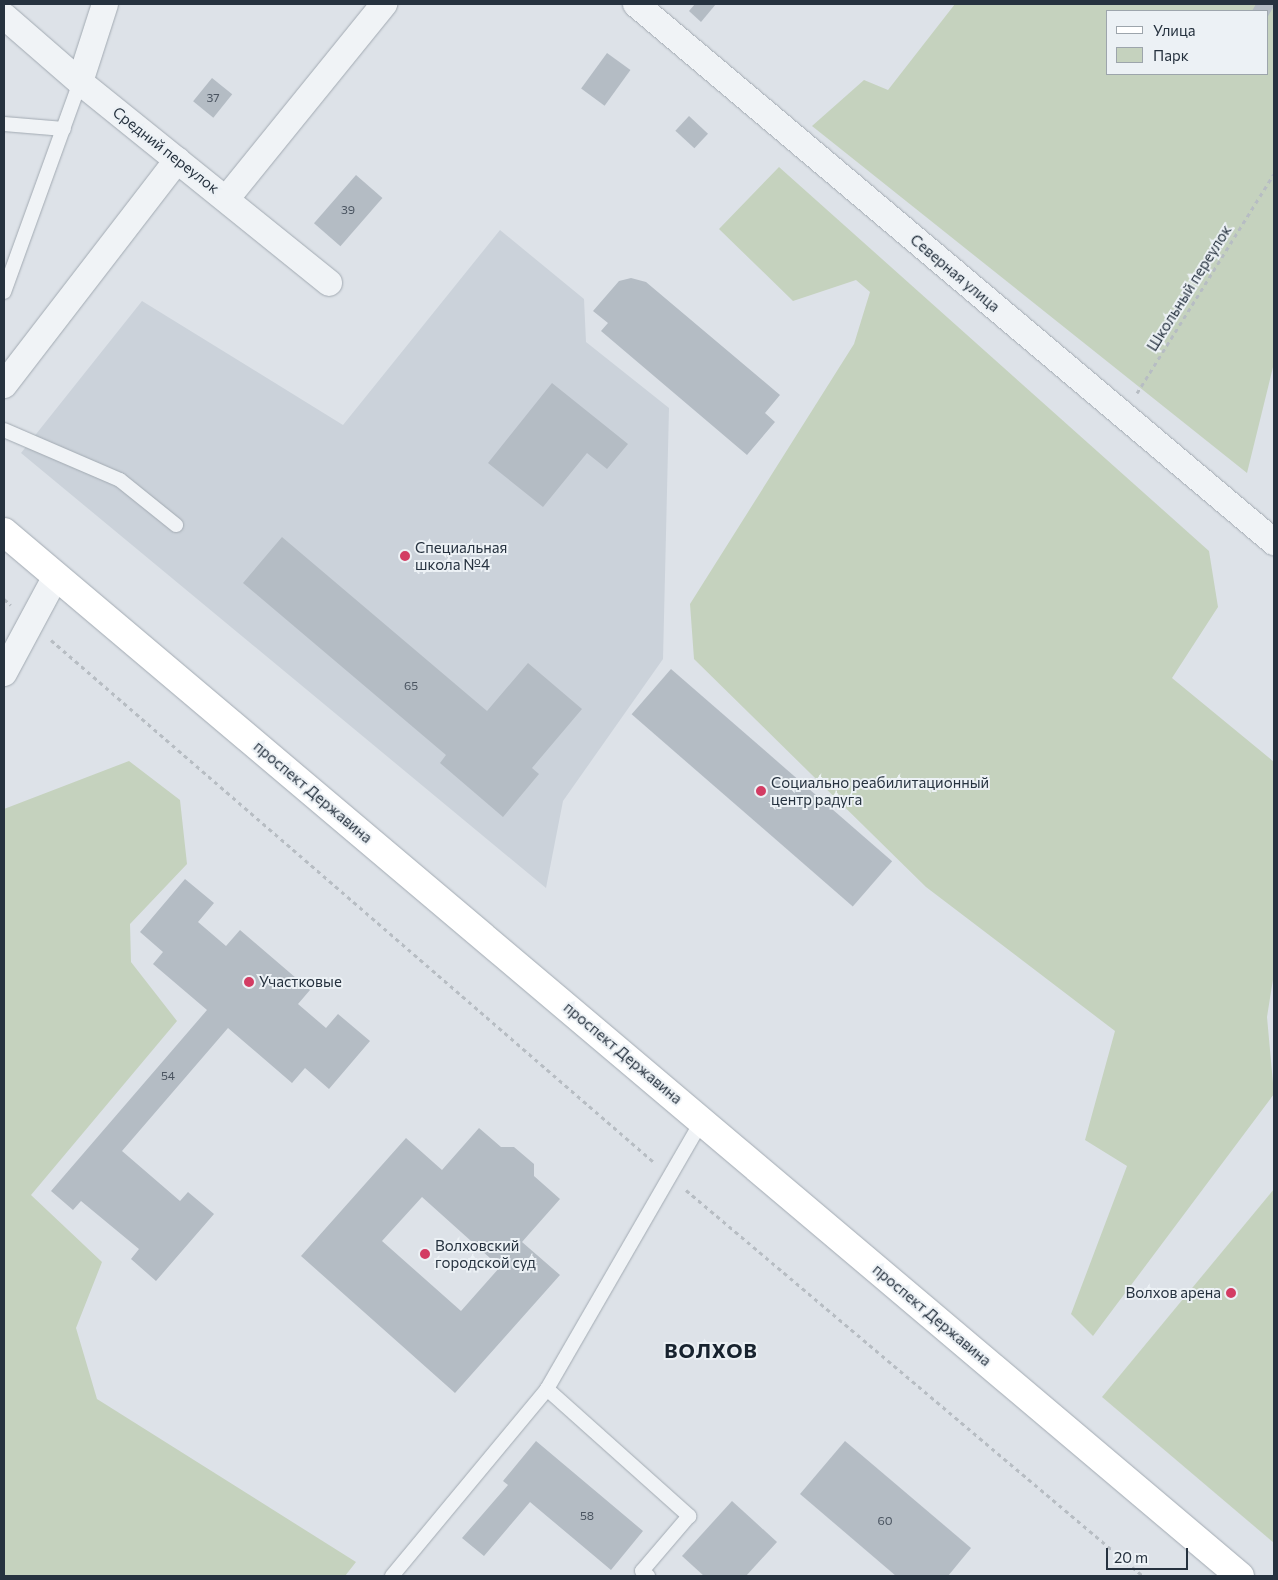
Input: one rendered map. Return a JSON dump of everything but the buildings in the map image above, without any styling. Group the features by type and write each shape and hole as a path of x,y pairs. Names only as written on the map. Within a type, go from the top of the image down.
{"main road":[{"name":"проспект Державина","path":"4,532 1240,1576"}],"street":[{"path":"80,82 105,4"},
{"path":"227,198 384,4"},
{"name":"Северная улица","path":"636,4 1274,542"},
{"name":"Средний переулок","path":"4,16 80,82 227,198 329,283"},
{"path":"4,385 177,160"},
{"path":"4,673 56,576"}],"lane":[{"path":"4,292 80,82"},
{"path":"4,124 64,128"},
{"path":"4,430 120,480 176,525"},
{"path":"392,1576 547,1389 702,1120"},
{"path":"547,1389 689,1516 642,1572 648,1576"}],"path":[{"name":"Школьный переулок","path":"1123,414 1274,174"},
{"path":"46,637 670,1176 1143,1576"}],"shaded area":[{"name":"Специальная школа №4","path":"500,230 584,299 586,342 669,408 663,659 563,801 546,888 21,453 142,301 343,425"}],"green space":[{"path":"955,4 1274,4 1274,363 1247,473 812,126 864,80 888,90"},
{"path":"779,167 1209,551 1218,607 1172,678 1274,762 1274,973 1267,1017 1274,1094 1093,1336 1071,1314 1127,1166 1085,1140 1115,1031 926,887 694,659 690,604 854,344 870,292 856,280 793,301 719,229"},
{"path":"129,761 180,800 187,864 130,924 131,962 177,1021 31,1195 102,1262 76,1328 97,1399 356,1562 345,1576 4,1576 4,809"},
{"name":"Волхов арена","path":"1274,1189 1274,1543 1102,1397"}],"place":[{"name":"Специальная школа №4","path":"405,556"},
{"name":"Социально реабилитационный центр радуга","path":"761,791"},
{"name":"Участковые","path":"249,982"},
{"name":"Волховский городской суд","path":"425,1254"},
{"name":"Волхов арена","path":"1231,1293"}],"district":[{"name":"ВОЛХОВ","path":"711,1350"}]}
